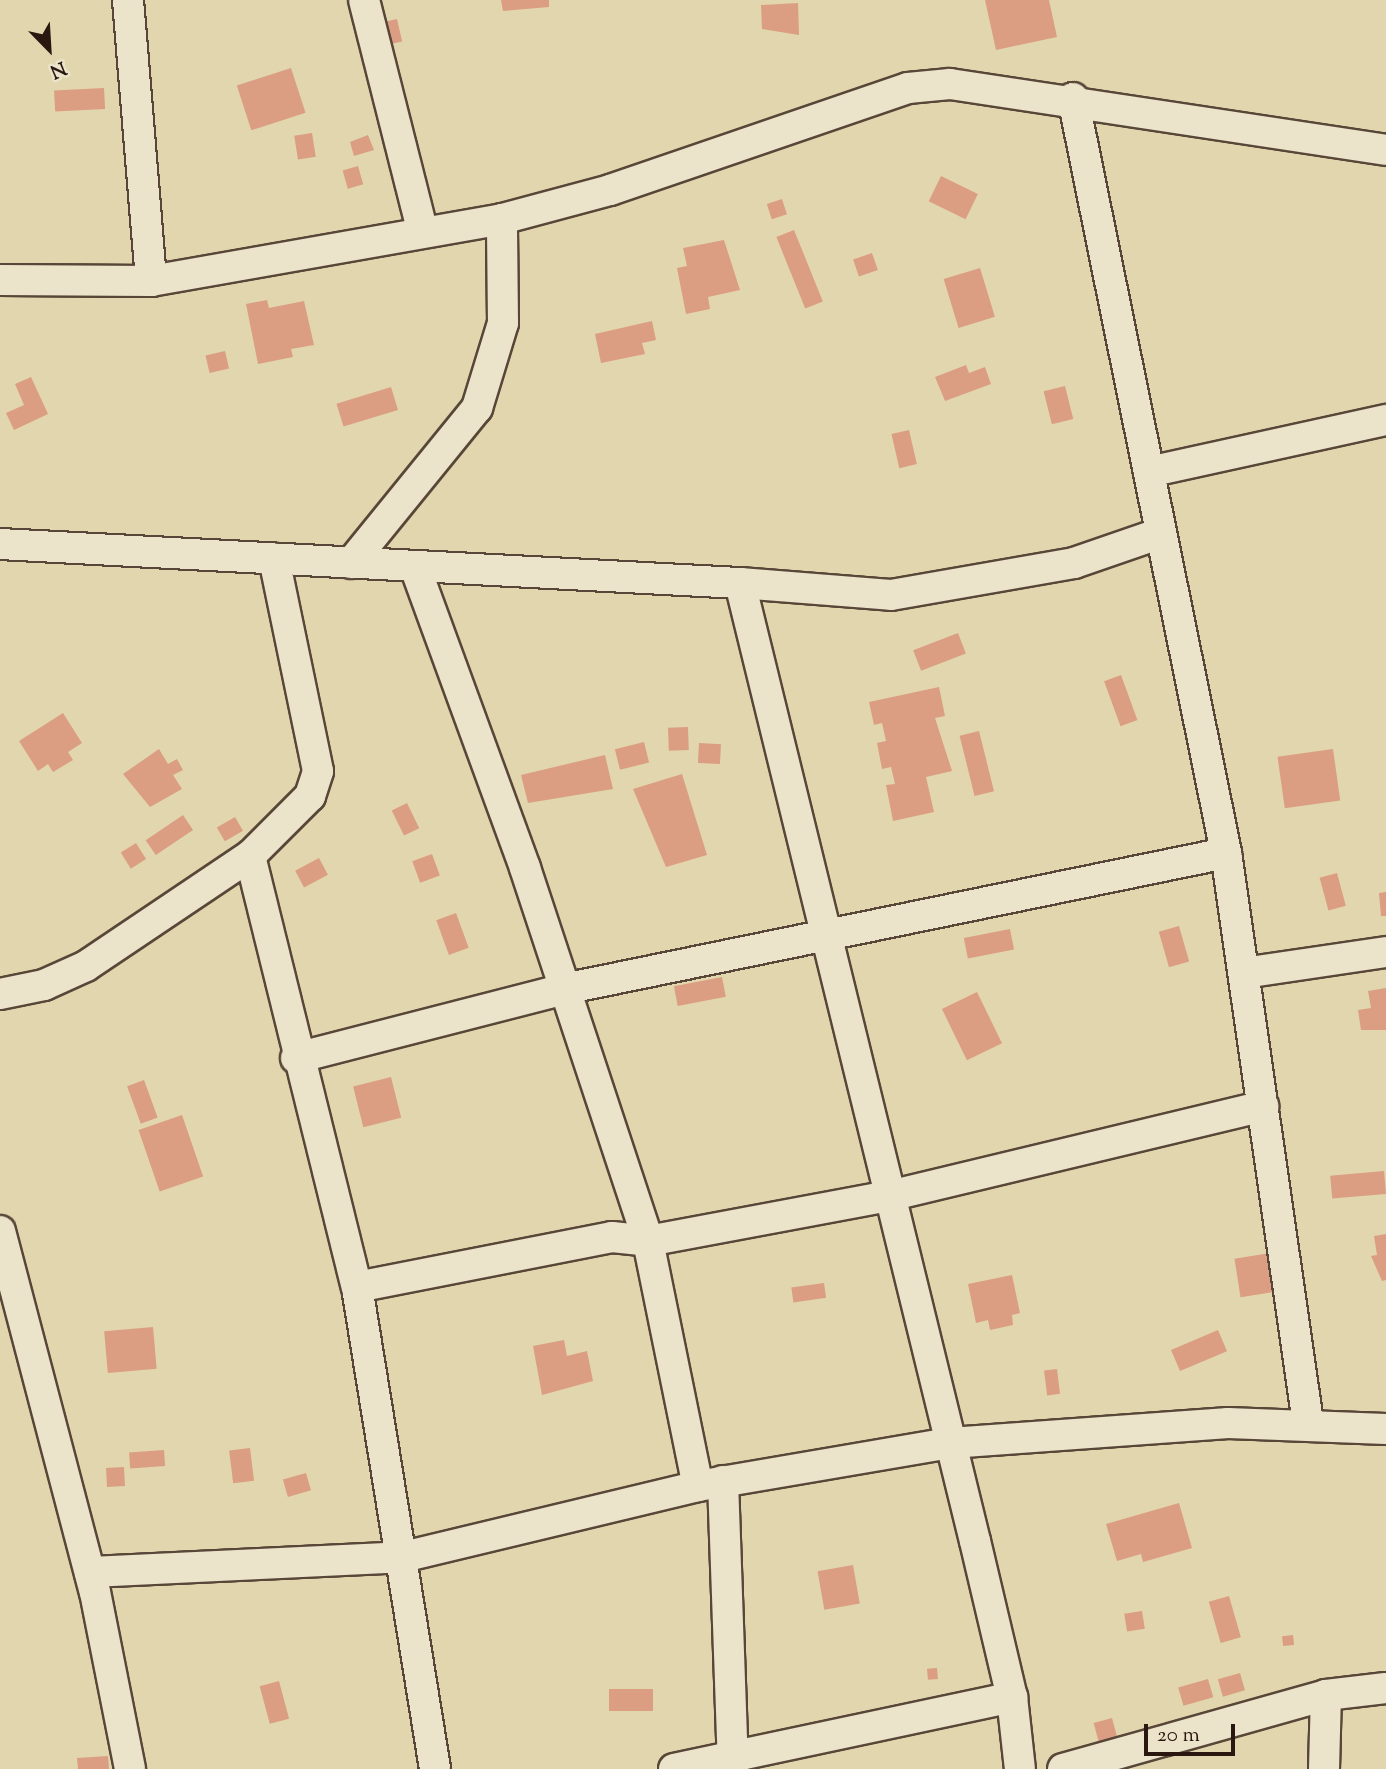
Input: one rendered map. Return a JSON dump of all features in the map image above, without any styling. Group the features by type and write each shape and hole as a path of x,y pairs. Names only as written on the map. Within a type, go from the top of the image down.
{"street":[{"path":"128,0 151,281"},
{"path":"364,0 422,230"},
{"path":"0,280 151,281 422,230 502,219 610,190 908,88 991,85 1386,150"},
{"path":"1073,98 1226,853 1308,1423"},
{"path":"351,563 477,408 503,323 502,219"},
{"path":"1149,472 1386,420"},
{"path":"0,544 740,583 891,595 1074,563 1161,533"},
{"path":"0,994 44,985 86,966 250,856 310,796 318,771 274,559"},
{"path":"415,567 564,989 648,1241 711,1483 733,1763"},
{"path":"740,583 822,937 1012,1697 1020,1769"},
{"path":"296,1058 564,989 1226,853"},
{"path":"250,856 296,1058 357,1287 403,1557 435,1769"},
{"path":"1244,973 1386,952"},
{"path":"357,1287 612,1237 648,1241 888,1196 1263,1106"},
{"path":"0,1231 90,1572 130,1769"},
{"path":"90,1572 403,1557 711,1483 950,1443 1308,1423 1386,1429"},
{"path":"1063,1769 1326,1695 1386,1688"},
{"path":"1324,1769 1326,1695"},
{"path":"674,1769 733,1763 1012,1697"}],"building":[{"path":"501,0 549,0 549,7 503,11"},
{"path":"985,0 1049,0 1057,37 996,50"},
{"path":"798,3 799,35 762,29 761,5"},
{"path":"397,19 402,41 388,45 382,22"},
{"path":"291,68 306,113 251,130 237,86"},
{"path":"104,88 105,109 55,112 54,91"},
{"path":"312,133 316,157 298,160 294,136"},
{"path":"368,135 374,150 354,156 350,142"},
{"path":"358,166 363,184 348,189 343,170"},
{"path":"941,176 978,194 966,219 929,201"},
{"path":"782,199 787,214 772,219 767,204"},
{"path":"794,230 823,301 805,309 776,237"},
{"path":"724,240 740,290 708,297 710,309 686,314 677,268 687,266 683,248"},
{"path":"872,253 878,270 859,277 853,260"},
{"path":"980,268 995,317 959,328 944,279"},
{"path":"267,300 269,308 304,301 314,345 291,349 293,357 258,364 246,304"},
{"path":"652,321 656,340 642,343 645,354 601,363 595,334"},
{"path":"225,351 229,369 210,373 206,355"},
{"path":"966,365 969,373 985,367 991,384 945,401 935,377"},
{"path":"31,377 48,414 14,430 6,413 24,405 15,384"},
{"path":"1065,386 1073,419 1052,424 1044,391"},
{"path":"391,387 398,410 344,427 336,404"},
{"path":"909,430 917,464 899,468 891,434"},
{"path":"958,633 966,654 921,671 913,650"},
{"path":"1121,675 1137,720 1121,726 1104,681"},
{"path":"939,687 945,716 935,718 952,771 926,777 934,812 893,821 886,785 895,784 891,767 882,769 877,743 886,741 882,723 874,725 869,702"},
{"path":"63,713 82,743 68,752 73,760 53,772 48,764 38,771 19,741"},
{"path":"688,727 689,750 669,751 668,728"},
{"path":"979,731 994,791 975,796 960,736"},
{"path":"644,742 649,762 620,770 615,749"},
{"path":"699,743 721,744 720,764 698,763"},
{"path":"159,749 168,764 177,759 183,770 173,775 182,789 150,807 123,774"},
{"path":"1333,749 1340,800 1285,808 1278,757"},
{"path":"605,755 613,789 528,803 521,775"},
{"path":"682,774 707,855 666,867 633,789"},
{"path":"407,803 419,828 404,836 392,810"},
{"path":"183,815 193,830 156,855 146,840"},
{"path":"235,817 243,831 225,841 217,828"},
{"path":"136,843 146,859 131,869 121,853"},
{"path":"432,854 440,876 420,883 412,861"},
{"path":"319,858 328,875 304,887 295,871"},
{"path":"1337,873 1346,906 1328,911 1320,878"},
{"path":"1386,892 1386,916 1381,916 1379,893"},
{"path":"456,913 469,948 449,955 436,920"},
{"path":"1179,926 1189,962 1169,967 1159,932"},
{"path":"1010,929 1014,950 968,959 964,938"},
{"path":"722,977 726,997 678,1006 674,986"},
{"path":"1386,988 1386,1030 1361,1030 1358,1010 1371,1008 1368,991"},
{"path":"977,992 1002,1043 967,1060 942,1009"},
{"path":"391,1077 401,1118 363,1127 353,1086"},
{"path":"144,1080 158,1118 141,1124 127,1086"},
{"path":"182,1115 203,1176 160,1191 139,1130"},
{"path":"1384,1171 1386,1194 1332,1199 1330,1176"},
{"path":"1386,1234 1386,1280 1382,1281 1371,1256 1377,1255 1374,1236"},
{"path":"1270,1253 1276,1292 1241,1297 1234,1259"},
{"path":"1012,1275 1020,1313 1012,1315 1013,1325 990,1330 988,1320 976,1323 968,1284"},
{"path":"824,1283 826,1298 793,1302 791,1288"},
{"path":"153,1327 157,1369 108,1373 104,1331"},
{"path":"1218,1330 1227,1351 1180,1371 1171,1350"},
{"path":"564,1340 567,1356 587,1351 593,1381 542,1395 533,1346"},
{"path":"1057,1369 1060,1394 1047,1395 1044,1371"},
{"path":"250,1448 254,1481 233,1483 229,1451"},
{"path":"164,1450 165,1466 130,1468 129,1452"},
{"path":"124,1467 125,1486 107,1487 106,1468"},
{"path":"306,1473 311,1490 288,1497 283,1480"},
{"path":"1179,1503 1192,1548 1143,1562 1141,1554 1117,1561 1106,1524"},
{"path":"853,1565 860,1603 824,1610 818,1571"},
{"path":"1229,1596 1241,1637 1221,1643 1209,1602"},
{"path":"1142,1611 1145,1629 1127,1632 1124,1614"},
{"path":"1293,1635 1294,1645 1283,1646 1282,1636"},
{"path":"937,1668 938,1679 928,1680 927,1669"},
{"path":"1240,1673 1245,1690 1223,1697 1218,1679"},
{"path":"1208,1679 1213,1697 1183,1706 1178,1688"},
{"path":"279,1681 289,1719 270,1724 260,1686"},
{"path":"609,1689 653,1689 653,1711 609,1711"},
{"path":"1112,1718 1117,1737 1099,1742 1094,1723"},
{"path":"108,1756 109,1769 78,1769 77,1758"}]}
